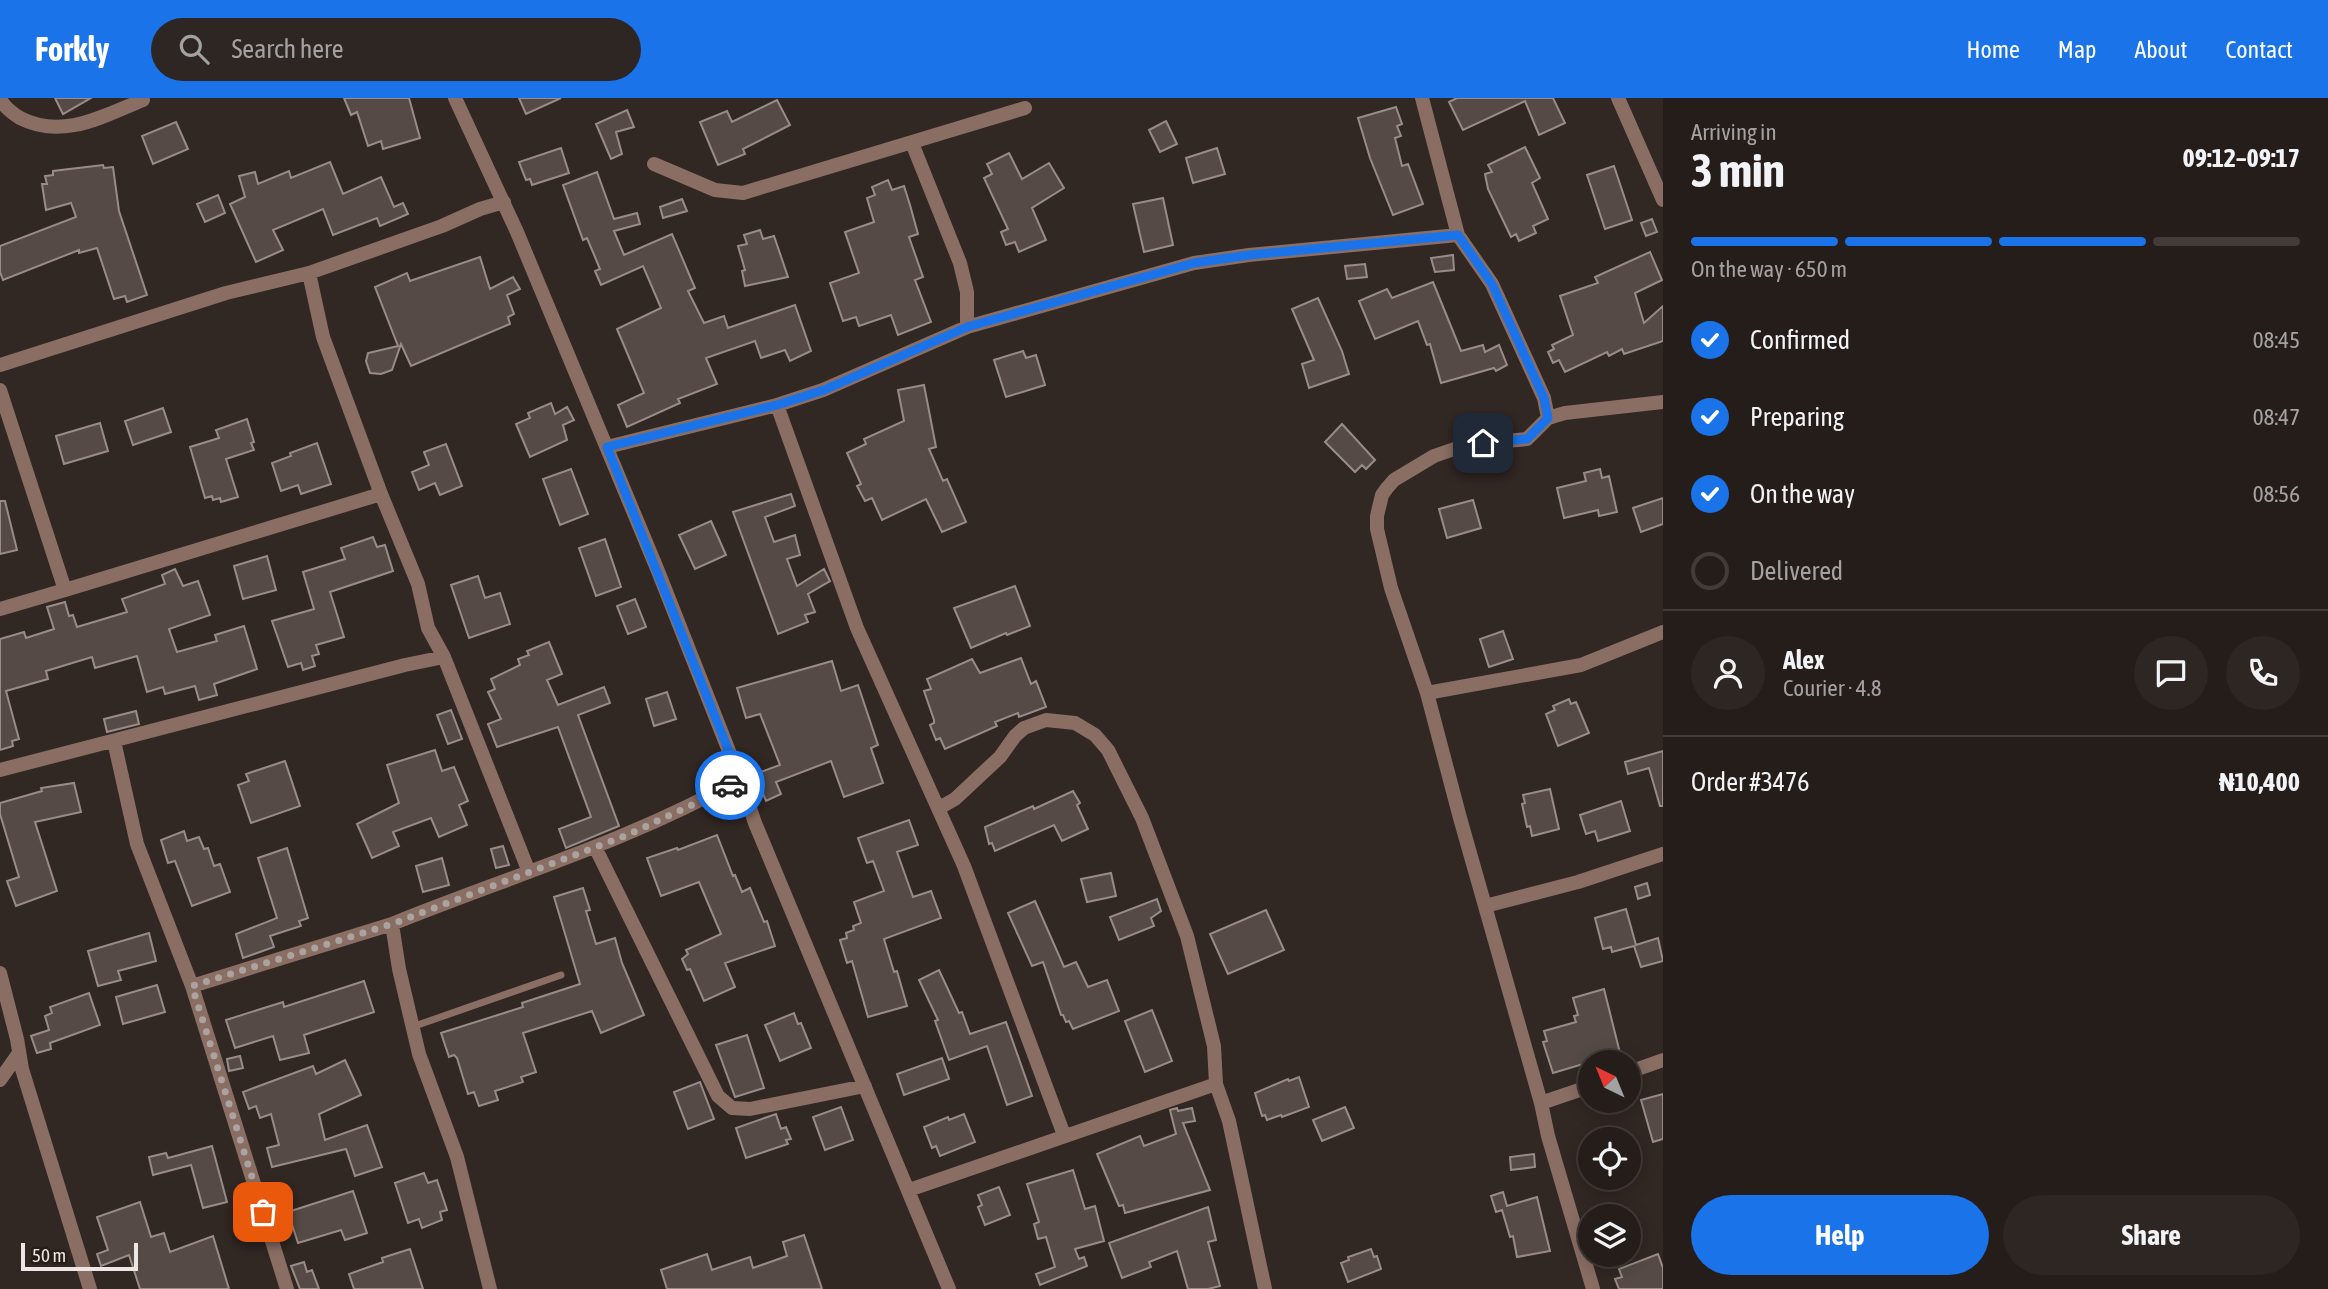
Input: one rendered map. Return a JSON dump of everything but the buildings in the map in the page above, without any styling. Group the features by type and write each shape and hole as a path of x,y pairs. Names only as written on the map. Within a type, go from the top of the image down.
{"street":[{"path":"455,98 504,202 607,447 740,779 755,823 949,1289"},
{"path":"1422,98 1458,235 1492,284 1544,398 1548,418"},
{"path":"1618,98 1663,200"},
{"path":"0,99 11,113 26,121 41,126 58,127 79,126 143,100"},
{"path":"654,164 715,190 743,193 1025,108"},
{"path":"912,143 960,263 967,292 967,327"},
{"path":"0,365 226,293 309,273 504,202"},
{"path":"607,447 777,405 824,390 967,327 1194,263 1249,255 1458,235"},
{"path":"309,273 323,337 381,494 418,584 428,628 444,657 529,872"},
{"path":"0,390 65,590"},
{"path":"1592,1289 1427,693 1391,588 1377,529 1377,516 1382,495 1394,481 1434,456 1466,445 1527,439 1548,418 1565,413 1663,402"},
{"path":"777,405 858,628 964,866 1064,1135"},
{"path":"0,609 381,494"},
{"path":"1427,693 1581,665 1663,632"},
{"path":"0,770 444,657"},
{"path":"939,808 955,799 1000,757 1024,727 1046,720 1075,723 1095,735 1108,750 1142,818 1187,936 1214,1046 1216,1084 1229,1121 1265,1289"},
{"path":"114,741 137,844 192,986 287,1289"},
{"path":"192,986 392,924 595,848 665,819 740,779"},
{"path":"595,848 718,1096 732,1108 750,1109 865,1086"},
{"path":"1485,906 1577,882 1663,854"},
{"path":"392,924 418,1054 457,1157 490,1289"},
{"path":"0,973 29,1091 90,1289"},
{"path":"19,1053 0,1080 29,1091"},
{"path":"1642,1067 1663,1060"},
{"path":"909,1190 1216,1084"},
{"path":"1541,1103 1578,1090"}],"lane":[{"path":"412,1027 561,975"}],"way so far":[{"path":"263,1212 192,986 392,924 625,836 665,819 730,785"}],"route":[{"path":"730,785 740,779 659,571 607,447 777,405 824,390 967,327 1194,263 1249,255 1458,235 1492,284 1544,398 1548,418 1527,439 1483,443"}]}
